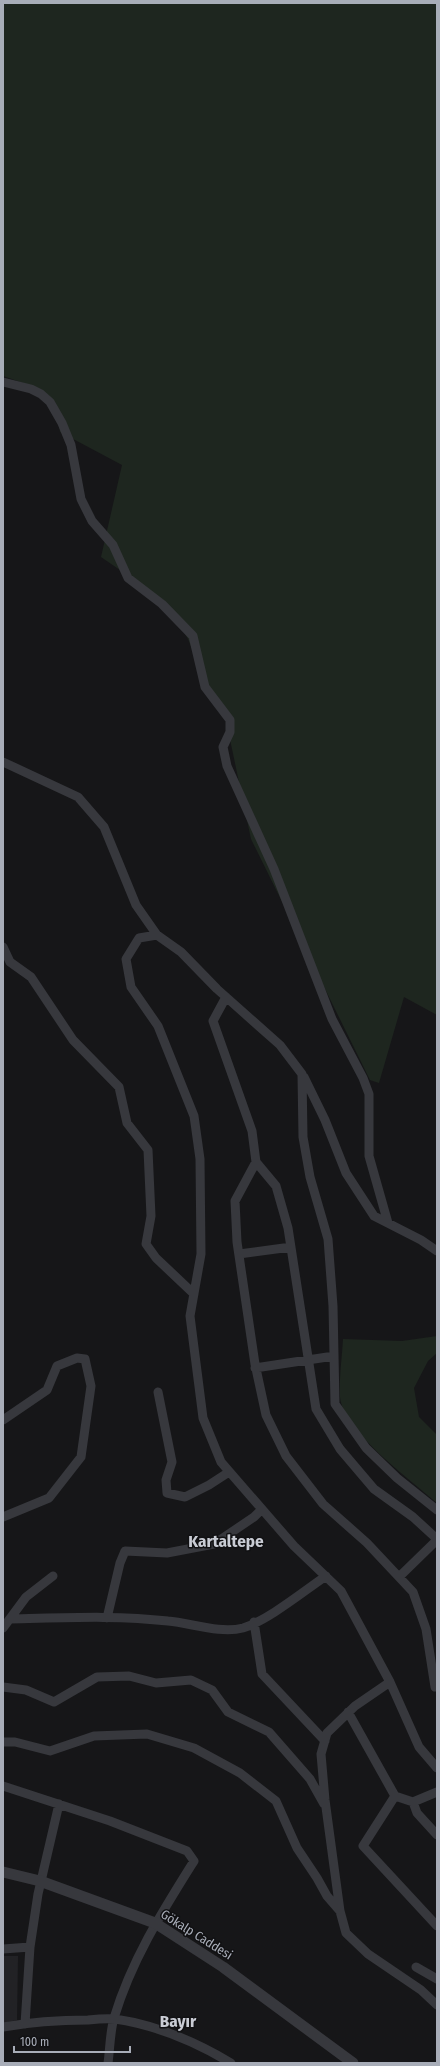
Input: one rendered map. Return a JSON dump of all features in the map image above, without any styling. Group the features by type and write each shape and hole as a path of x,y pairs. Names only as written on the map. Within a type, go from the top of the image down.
{"street":[{"path":"3,382 31,389 41,394 50,402 62,423 71,445 81,499 92,521 112,545 128,578 162,604 193,636 205,687 230,720 230,732 224,747 227,766 274,869 332,1019 363,1078 369,1094 369,1156 388,1223"},
{"path":"3,762 78,796 104,827 136,905 157,935 181,952 226,997 280,1045 302,1074 325,1120 346,1173 374,1216 421,1240 437,1251"},
{"path":"157,935 139,938 126,960 131,987 158,1026 194,1116 200,1159 201,1254 190,1316 202,1418 221,1462 229,1472 294,1546 341,1591 390,1682 419,1747 437,1768"},
{"path":"3,947 10,962 31,977 73,1040 119,1087 127,1122 148,1150 151,1216 146,1244 156,1258 194,1294"},
{"path":"226,997 214,1021 252,1131 256,1162 276,1186 288,1228 316,1408 340,1449 374,1489 413,1517 437,1539 399,1577"},
{"path":"302,1074 303,1137 310,1177 328,1239 333,1306 335,1404 366,1448 397,1478 437,1510"},
{"path":"256,1162 235,1200 239,1254 256,1368 266,1415 286,1456 323,1504 367,1543 413,1592 426,1629 435,1687"},
{"path":"239,1254 291,1247"},
{"path":"256,1368 334,1356"},
{"path":"3,1420 47,1390 57,1366 77,1358 85,1360 91,1386 81,1457 49,1498 3,1517"},
{"path":"158,1392 172,1462 166,1480 167,1493 185,1497 209,1485 229,1472"},
{"path":"107,1618 120,1563 125,1551 167,1553 214,1544 254,1517 262,1509"},
{"path":"3,1628 26,1597 53,1576"},
{"path":"10,1619 107,1618 168,1621 223,1629 243,1628 274,1612 326,1576"},
{"path":"254,1622 262,1674 325,1741"},
{"path":"3,1687 26,1690 54,1702 97,1677 129,1676 156,1683 191,1680 212,1690 228,1712 269,1732 310,1779 326,1806"},
{"path":"390,1682 348,1712 327,1733 321,1754 326,1806 340,1911 346,1933 357,1944 368,1954 421,1990 437,2005"},
{"path":"348,1712 395,1796 413,1802 437,1792"},
{"path":"3,1742 15,1742 50,1751 94,1736 147,1734 194,1748 240,1773 276,1801 296,1848 318,1878 327,1896 340,1911"},
{"path":"3,1786 110,1821 186,1851 194,1861 155,1923 132,1967 114,2019 108,2063"},
{"path":"395,1796 362,1846 437,1926"},
{"path":"413,1802 417,1813 437,1835"},
{"path":"25,2024 30,1947 40,1881 59,1804"},
{"name":"Gökalp Caddesi","path":"3,1872 40,1881 155,1923 223,1967 353,2063"},
{"path":"3,1949 30,1947"},
{"path":"416,1967 437,1979"},
{"path":"3,2027 25,2024 114,2019 147,2026 171,2034 202,2047 231,2063"}],"shaded area":[{"path":"3,3 437,3 437,1015 404,997 379,1083 370,1080 251,839 224,711 203,676 188,639 165,601 101,557 122,465 60,432 55,402 29,385 3,376"},
{"path":"437,1336 437,1353 428,1361 414,1388 419,1417 437,1435 437,1503 380,1454 353,1425 344,1410 340,1397 340,1375 343,1339 402,1341"},
{"path":"3,1956 18,1956 17,2020 3,2023"}],"district":[{"name":"Kartaltepe","path":"226,1541"},
{"name":"Bayır","path":"178,2021"}]}
